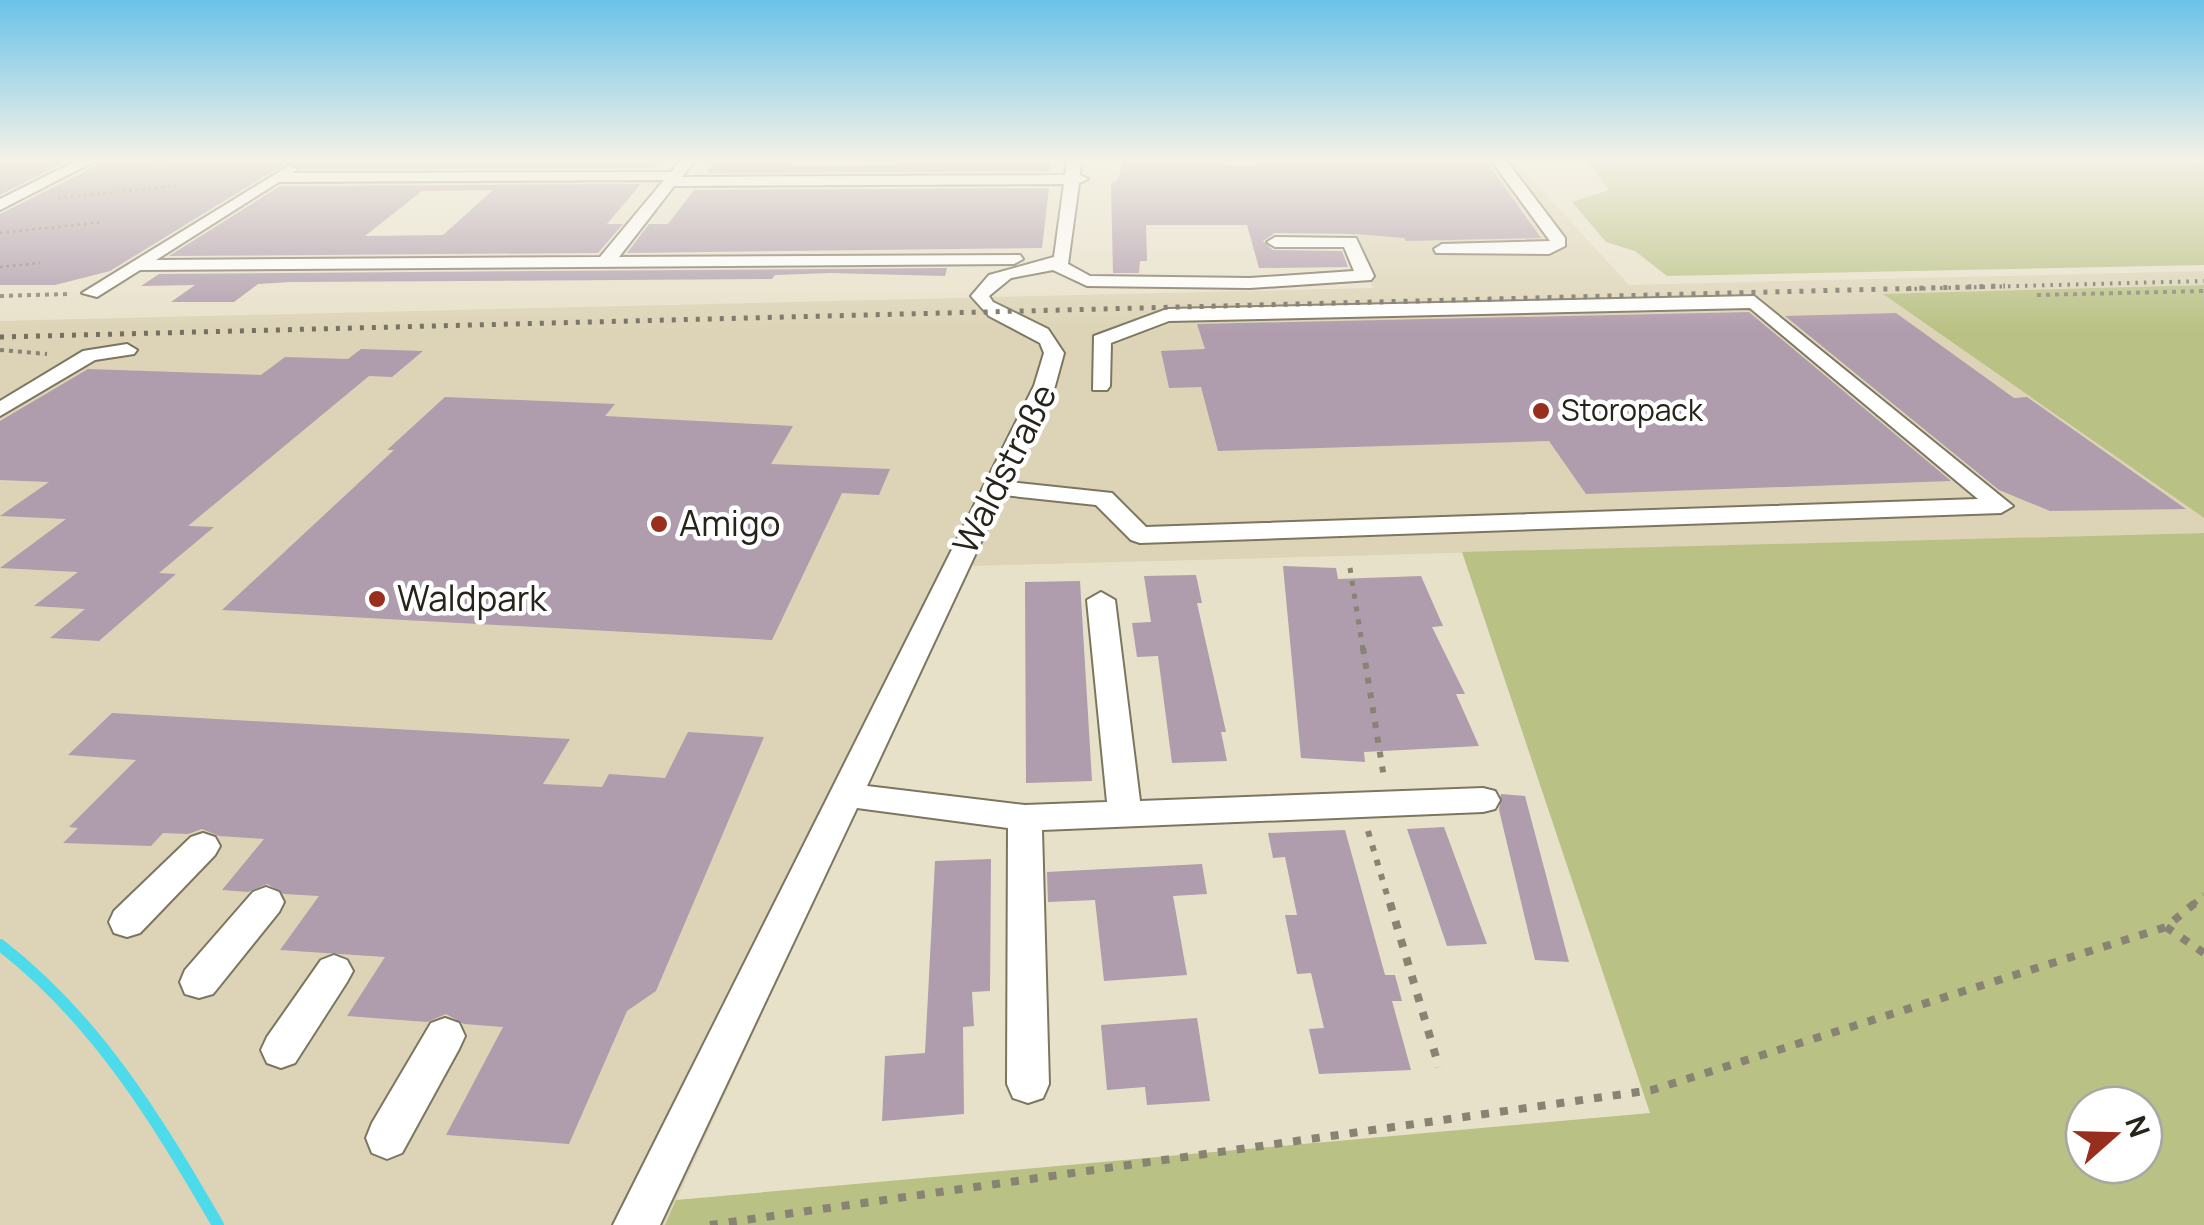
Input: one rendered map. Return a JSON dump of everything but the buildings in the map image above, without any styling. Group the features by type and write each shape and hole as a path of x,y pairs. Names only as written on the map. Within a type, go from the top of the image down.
{"street":[{"path":"91,294 214,217"},
{"path":"606,261 641,217"},
{"path":"1071,217 1066,254 1057,264 1087,280 1250,283 1365,276 1350,242 1275,242"},
{"path":"1442,249 1549,249 1559,242 1541,217"},
{"path":"139,264 1014,258"},
{"name":"Waldstraße","path":"636,1225 993,487 1054,372 1055,358 1048,339 989,308 980,296 982,288 1000,276 1057,264"},
{"path":"993,487 1103,498 1140,536 2001,506 1754,302 1167,315 1101,340 1100,386"},
{"path":"0,410 90,355 127,350"},
{"path":"1102,600 1125,814"},
{"path":"846,796 1025,818 1483,800"},
{"path":"1025,818 1028,1084"},
{"path":"127,922 203,846"},
{"path":"199,982 266,902"},
{"path":"281,1050 334,970"},
{"path":"386,1138 445,1036"}],"path":[{"path":"0,233 103,222"},
{"path":"0,267 40,262"},
{"path":"2037,295 2204,291"},
{"path":"0,296 91,294"},
{"path":"0,350 90,355"},
{"path":"1350,568 1374,804 1439,1068"},
{"path":"710,1225 1652,1090 2166,928 2204,894"},
{"path":"2166,928 2204,953"}],"shaded area":[{"path":"1344,217 1567,217 1629,285 2204,271 2204,285 1885,295 2204,518 2204,533 968,566 665,1225 0,1225 0,321 1373,288"}],"green space":[{"path":"1585,217 2204,217 2204,265 1667,276 1635,251 1606,242"},
{"path":"2204,285 2204,518 1883,294"},
{"path":"2204,533 2204,1225 665,1225 676,1200 1650,1113 1462,552"}],"waterway":[{"path":"0,945 35,974 96,1039 148,1110 218,1225"}],"railway":[{"path":"1906,289 2204,281"},
{"path":"0,337 2005,286"}],"place":[{"name":"Storopack","path":"1541,411"},
{"name":"Amigo","path":"659,524"},
{"name":"Waldpark","path":"377,599"}]}
